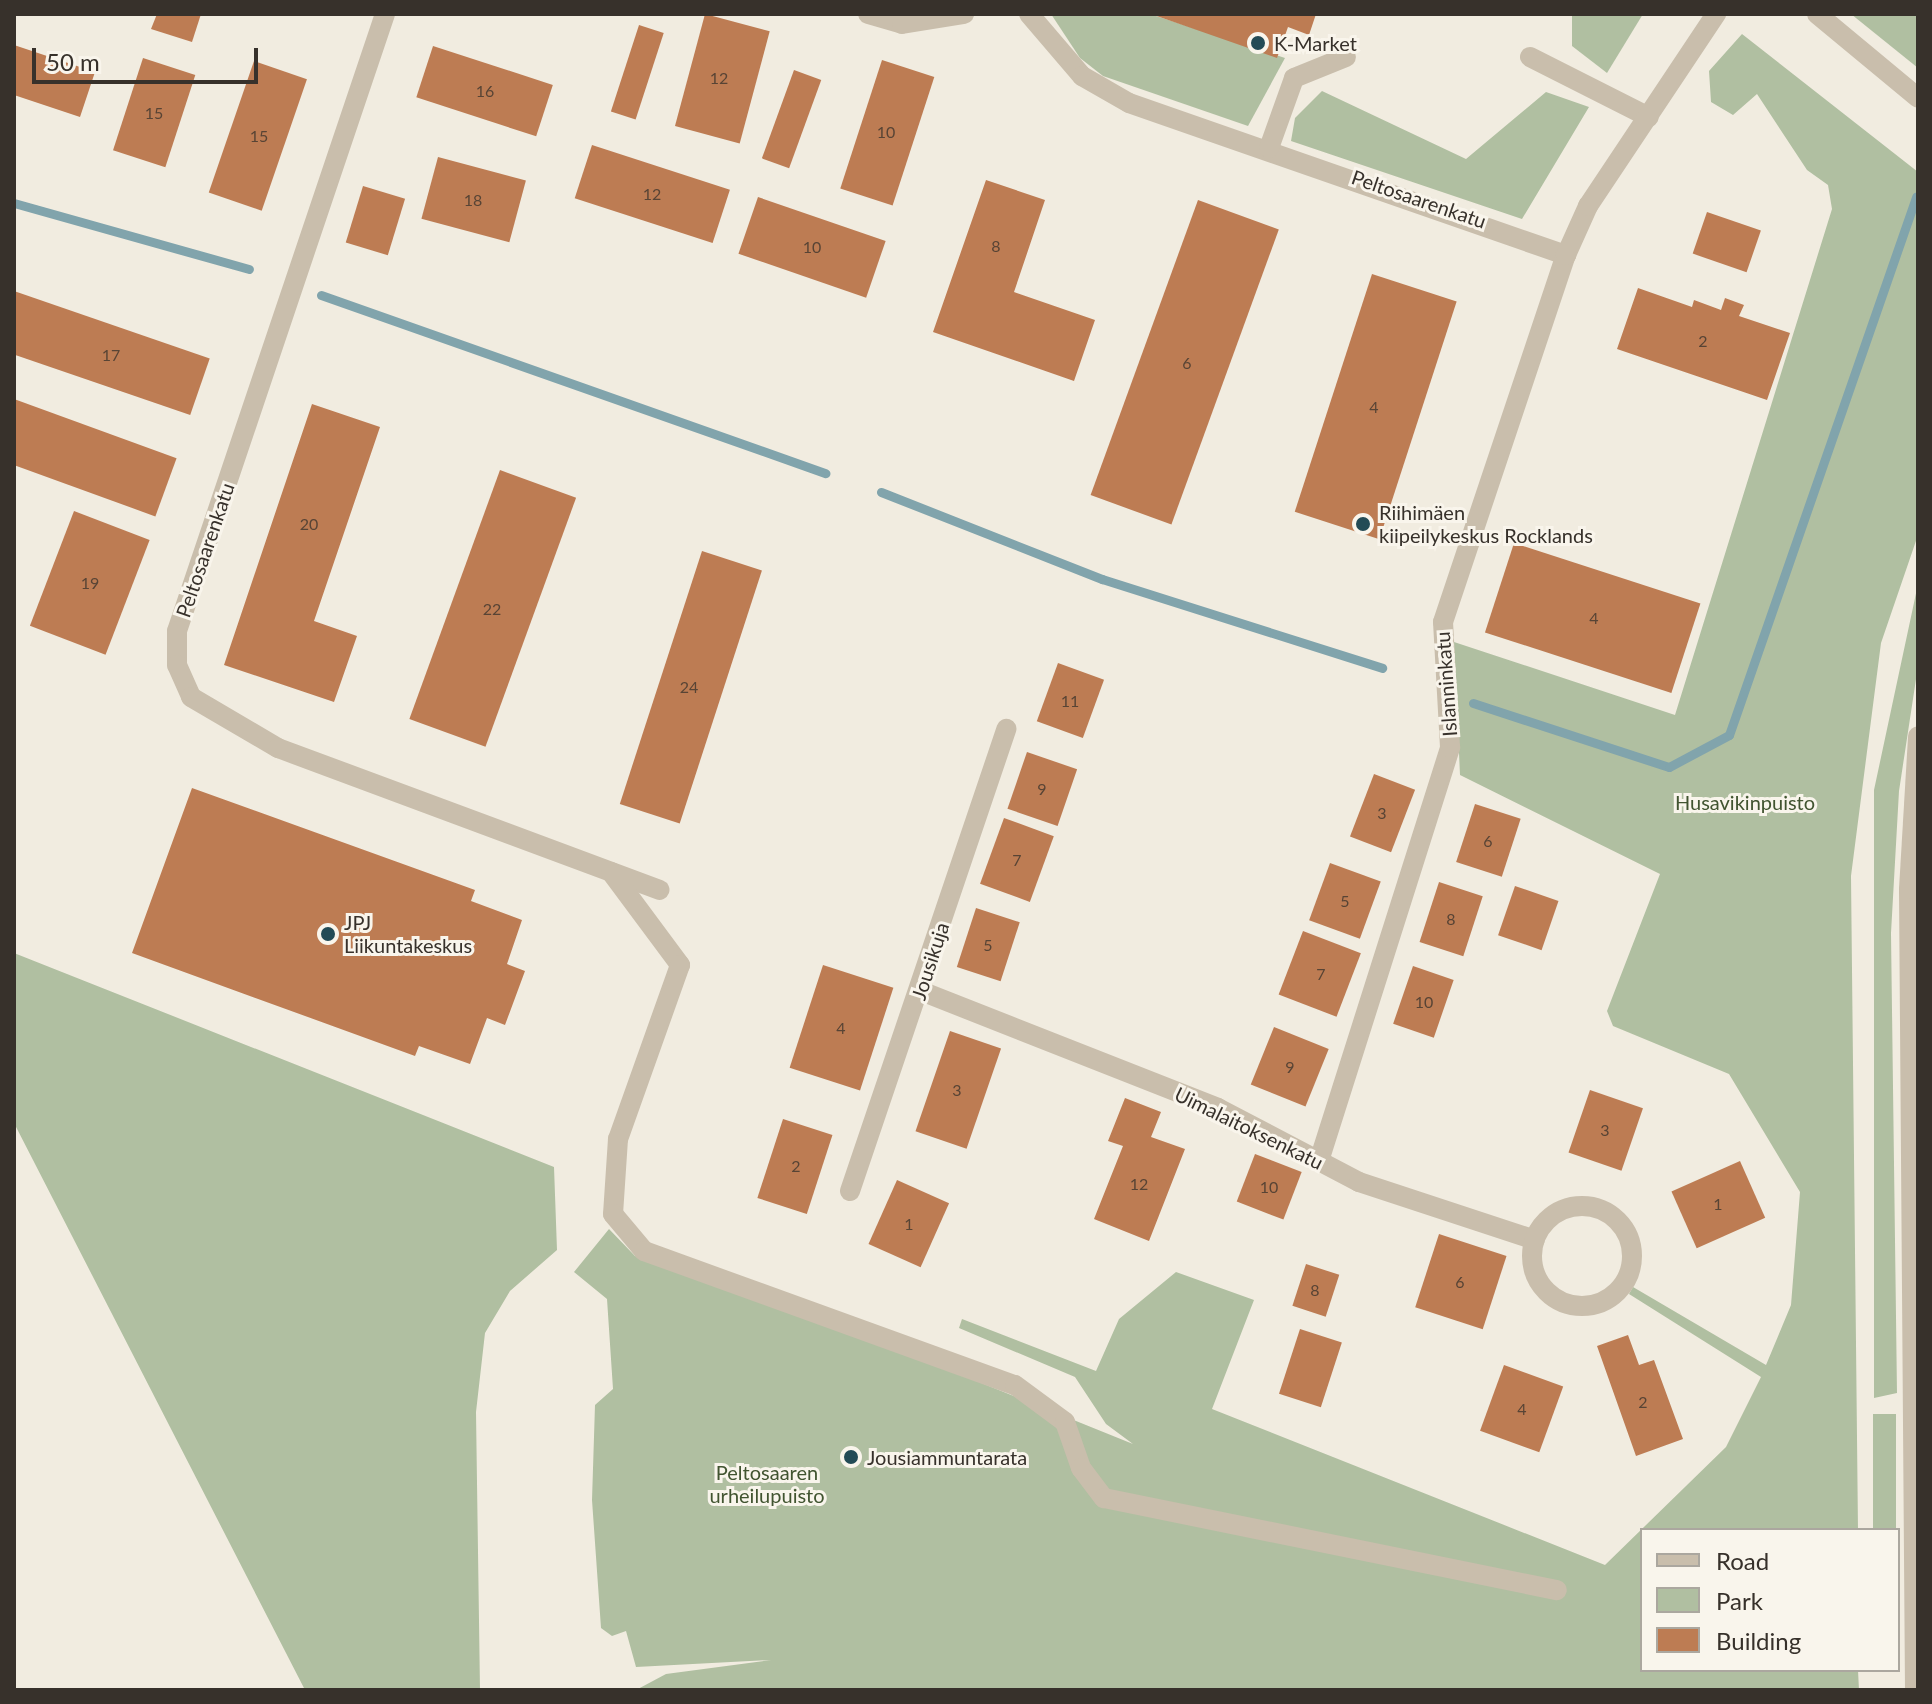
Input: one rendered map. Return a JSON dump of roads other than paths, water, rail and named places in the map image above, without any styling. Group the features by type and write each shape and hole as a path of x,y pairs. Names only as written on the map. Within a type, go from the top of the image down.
{"street":[{"name":"Peltosaarenkatu","path":"385,14 177,631 177,665 191,697 251,735 659,890"},
{"path":"868,14 924,24 964,14"},
{"name":"Peltosaarenkatu","path":"1029,14 1082,76 1129,103 1269,148 1566,255"},
{"path":"1566,255 1588,206 1716,14"},
{"path":"1817,14 1918,98"},
{"path":"1269,148 1294,78 1346,57"},
{"path":"1530,57 1649,117"},
{"name":"Islanninkatu","path":"1319,1161 1450,747 1443,622 1566,255"},
{"name":"Jousikuja","path":"850,1191 921,991 1006,729"},
{"path":"1915,1690 1915,1362 1909,889 1918,736"},
{"path":"611,872 680,965 618,1139 613,1214 644,1251 1015,1385 1065,1422 1081,1468 1104,1498 1557,1590"},
{"name":"Uimalaitoksenkatu","path":"921,991 1218,1108 1359,1182 1535,1240"},
{"path":"1598,1208 1622,1225 1632,1262 1613,1295 1595,1304 1566,1303 1538,1278 1535,1240 1560,1211 1598,1208"}],"waterway":[{"path":"1473,703 1669,767 1729,735 1916,197"},
{"path":"14,203 249,269"},
{"path":"321,295 825,473"},
{"path":"881,492 1102,579 1382,668"}],"place":[{"name":"K-Market","path":"1258,43"},
{"name":"Riihimäen kiipeilykeskus Rocklands","path":"1363,524"},
{"name":"JPJ Liikuntakeskus","path":"328,934"},
{"name":"Jousiammuntarata","path":"851,1457"}],"park label":[{"name":"Husavikinpuisto","path":"1745,802"},
{"name":"Peltosaaren urheilupuisto","path":"767,1484"}]}
